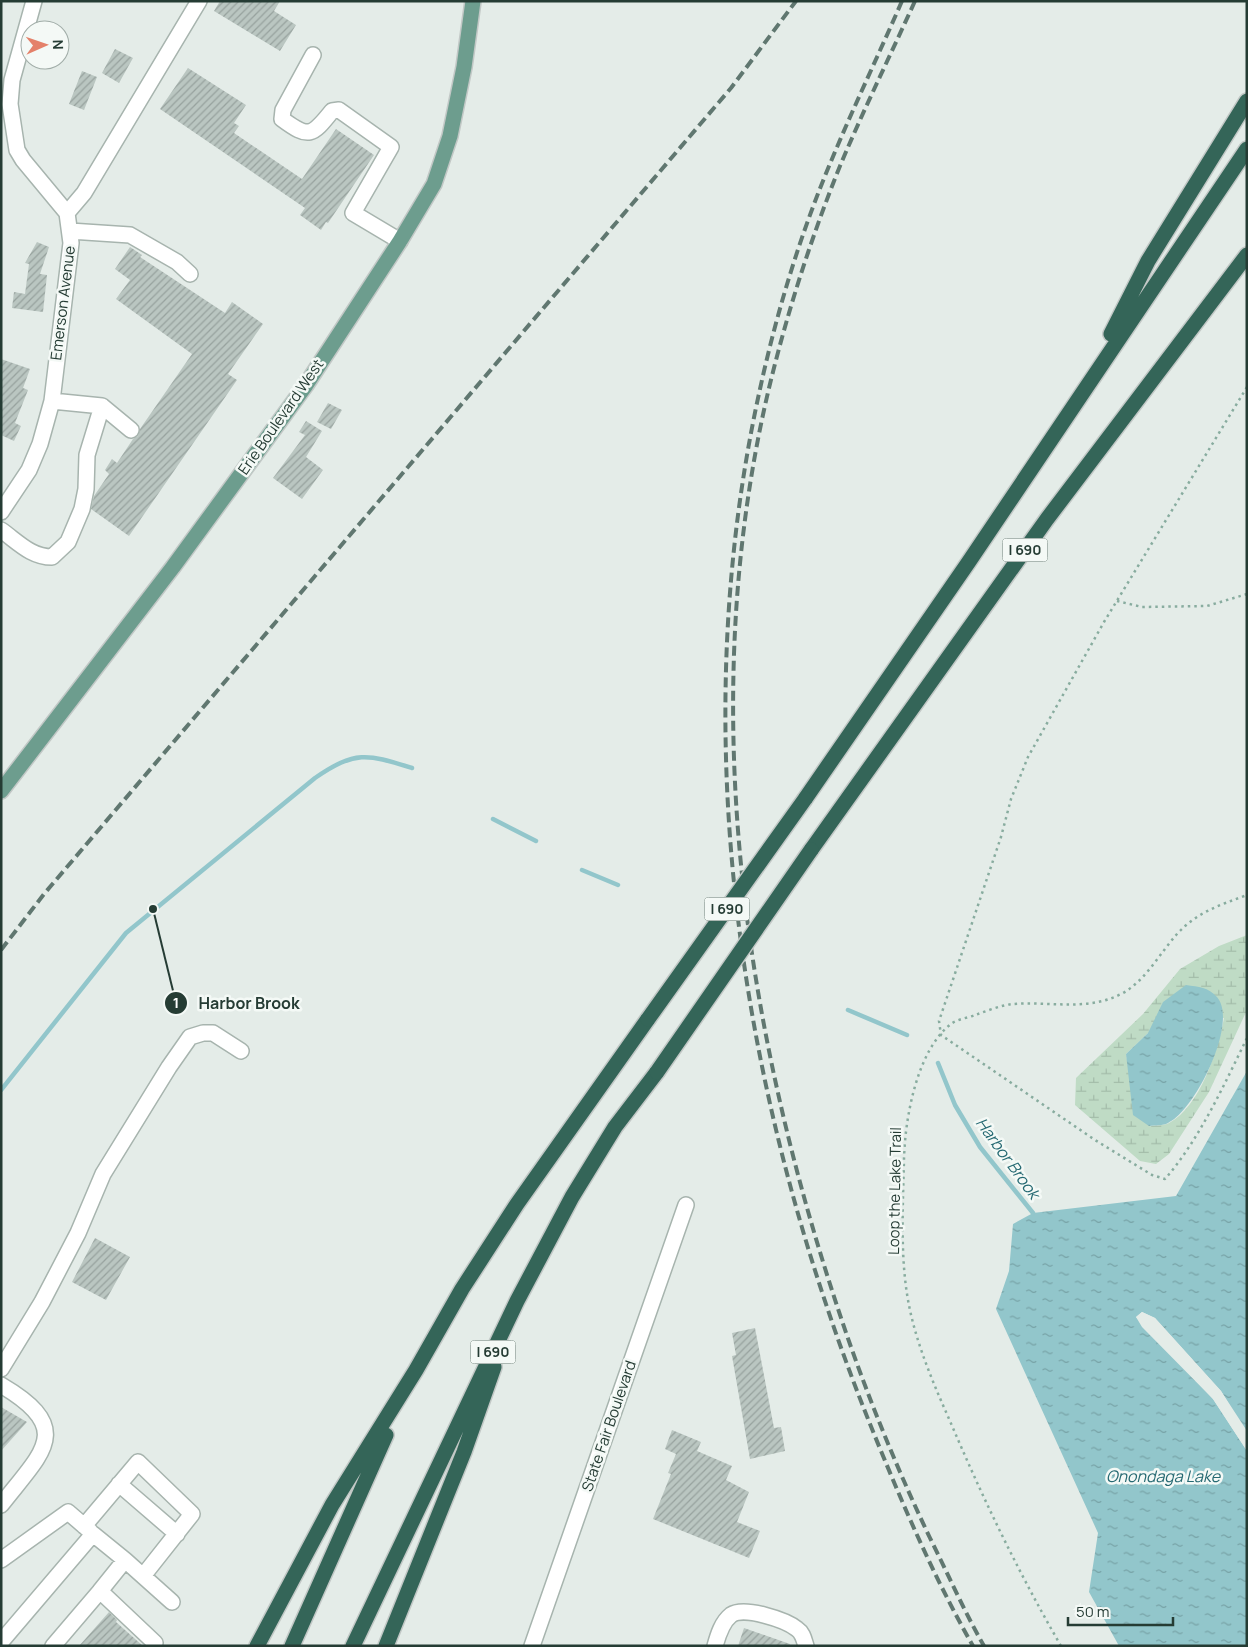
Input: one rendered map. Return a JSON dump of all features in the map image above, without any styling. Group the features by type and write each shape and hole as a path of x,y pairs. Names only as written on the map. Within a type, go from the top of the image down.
{"highway":[{"path":"1082,391 1148,261 1247,101"},
{"name":"I 690","path":"292,1646 373,1462 416,1370 462,1289 512,1212 805,799 968,563 1082,391 1247,149"},
{"name":"I 690","path":"352,1646 517,1300 572,1197 615,1127 657,1072 811,850 1047,519 1247,255"},
{"path":"386,1646 464,1452 517,1300"},
{"path":"257,1646 332,1505 416,1370"}],"main road":[{"name":"Erie Boulevard West","path":"1,791 173,568 300,393 400,241 434,184 450,136 464,67 473,1"}],"street":[{"path":"34,1 7,81 17,150 23,160 67,213 84,193 199,1"},
{"path":"313,55 283,110 282,119 298,131 309,134 317,131 332,110 339,110 391,147 353,213 400,241"},
{"name":"Emerson Avenue","path":"1,512 29,470 40,444 52,401 69,268 70,231 67,213"},
{"path":"70,231 130,235 177,262 190,274"},
{"path":"52,401 102,406 131,430"},
{"path":"1,530 26,550 42,557 52,557 68,542 82,509 86,489 87,455 102,406"},
{"path":"1,1370 56,1276 78,1233 103,1174 169,1066 190,1037 203,1033 213,1033 241,1051"},
{"name":"State Fair Boulevard","path":"532,1646 686,1205"},
{"path":"1,1385 25,1399 36,1410 46,1426 45,1441 38,1457 1,1505"},
{"path":"1,1642 89,1530 119,1484 138,1462 192,1514 143,1576"},
{"path":"119,1484 177,1534"},
{"path":"1,1560 68,1512 172,1602"},
{"path":"53,1646 125,1560"},
{"path":"100,1591 155,1643 153,1646"},
{"path":"715,1646 723,1624 732,1614 743,1611 755,1612 796,1627 802,1633 806,1646"}],"path":[{"path":"1247,387 1117,601 1028,757 1010,799 1001,837 939,1021 941,1036 1095,1140 1152,1175 1165,1179 1179,1163 1226,1080 1247,1038"},
{"path":"1117,601 1142,607 1207,606 1247,594"},
{"name":"Loop the Lake Trail","path":"1061,1646 1029,1591 981,1493 917,1340 908,1299 904,1258 905,1134 910,1106 929,1050 952,1023 1012,1004 1078,1005 1099,1002 1122,993 1138,982 1178,933 1194,918 1209,908 1247,895"}],"green space":[{"path":"1247,935 1247,1010 1209,1092 1169,1154 1156,1164 1140,1161 1075,1105 1076,1078 1143,1014 1180,969 1219,946","holes":["1224,1018 1212,1061 1190,1104 1169,1123 1149,1126 1130,1077 1126,1054 1148,1033"]}],"water":[{"path":"1186,985 1207,989 1217,997 1222,1009 1222,1026 1218,1045 1211,1065 1201,1084 1179,1115 1166,1124 1149,1126 1133,1115 1126,1054 1148,1033 1163,1002"},
{"name":"Onondaga Lake","path":"1247,1071 1247,1431 1221,1391 1155,1318 1142,1312 1136,1317 1213,1399 1247,1451 1247,1646 1119,1646 1089,1592 1098,1533 996,1309 1009,1271 1013,1224 1033,1213 1176,1196"}],"pier":[{"path":"1142,1312 1155,1318 1221,1391 1247,1434 1219,1392 1153,1320 1143,1315 1139,1318 1215,1398 1247,1446 1247,1451 1213,1399 1142,1327 1136,1317"}],"building":[{"path":"220,1 280,1 274,11 296,25 280,51 214,11"},
{"path":"115,49 133,58 119,83 102,73"},
{"path":"188,68 246,105 234,123 239,126 234,133 302,179 336,129 374,155 328,223 326,222 321,230 300,215 305,208 160,109"},
{"path":"82,71 97,77 84,110 69,104"},
{"path":"37,242 49,247 40,274 47,275 43,312 12,308 14,292 25,294 29,264 25,263"},
{"path":"130,247 142,255 140,257 225,313 232,302 263,324 228,374 237,380 129,536 91,509 94,496 109,474 105,470 112,459 117,463 133,439 138,436 140,429 192,354 116,299 130,280 115,269"},
{"path":"1,359 30,369 23,388 28,390 15,423 21,426 14,441 1,435"},
{"path":"328,403 342,410 331,429 317,422"},
{"path":"306,421 322,431 306,457 323,470 302,499 273,478 305,435 299,432"},
{"path":"95,1238 130,1257 106,1300 72,1282"},
{"path":"755,1328 774,1428 781,1427 785,1451 750,1459 732,1356 736,1355 732,1333"},
{"path":"1,1407 27,1422 1,1451"},
{"path":"672,1430 701,1442 697,1451 732,1466 726,1480 749,1492 737,1522 760,1531 749,1558 653,1519 671,1474 668,1473 676,1454 665,1449"},
{"path":"109,1612 117,1620 116,1622 143,1646 79,1646"},
{"path":"744,1628 790,1644 789,1646 738,1646"}],"waterway":[{"name":"Harbor Brook","path":"1,1090 126,933 315,778 341,763 362,757 384,760 412,768"},
{"name":"Harbor Brook","path":"493,819 536,841"},
{"name":"Harbor Brook","path":"582,870 618,885"},
{"name":"Harbor Brook","path":"848,1010 907,1035"},
{"name":"Harbor Brook","path":"938,1063 955,1105 980,1147 1033,1213"}],"railway":[{"path":"1,950 44,894 731,88 796,1"},
{"path":"902,1 840,139 810,215 782,301 760,389 738,519 727,649 727,781 737,911 757,1041 786,1170 823,1296 868,1419 917,1534 973,1646"},
{"path":"915,1 829,193 800,276 776,360 748,500 736,612 733,725 739,838 752,951 771,1062 797,1173 829,1281 875,1411 915,1506 984,1646"}],"place":[{"name":"Harbor Brook","path":"153,909"}]}
